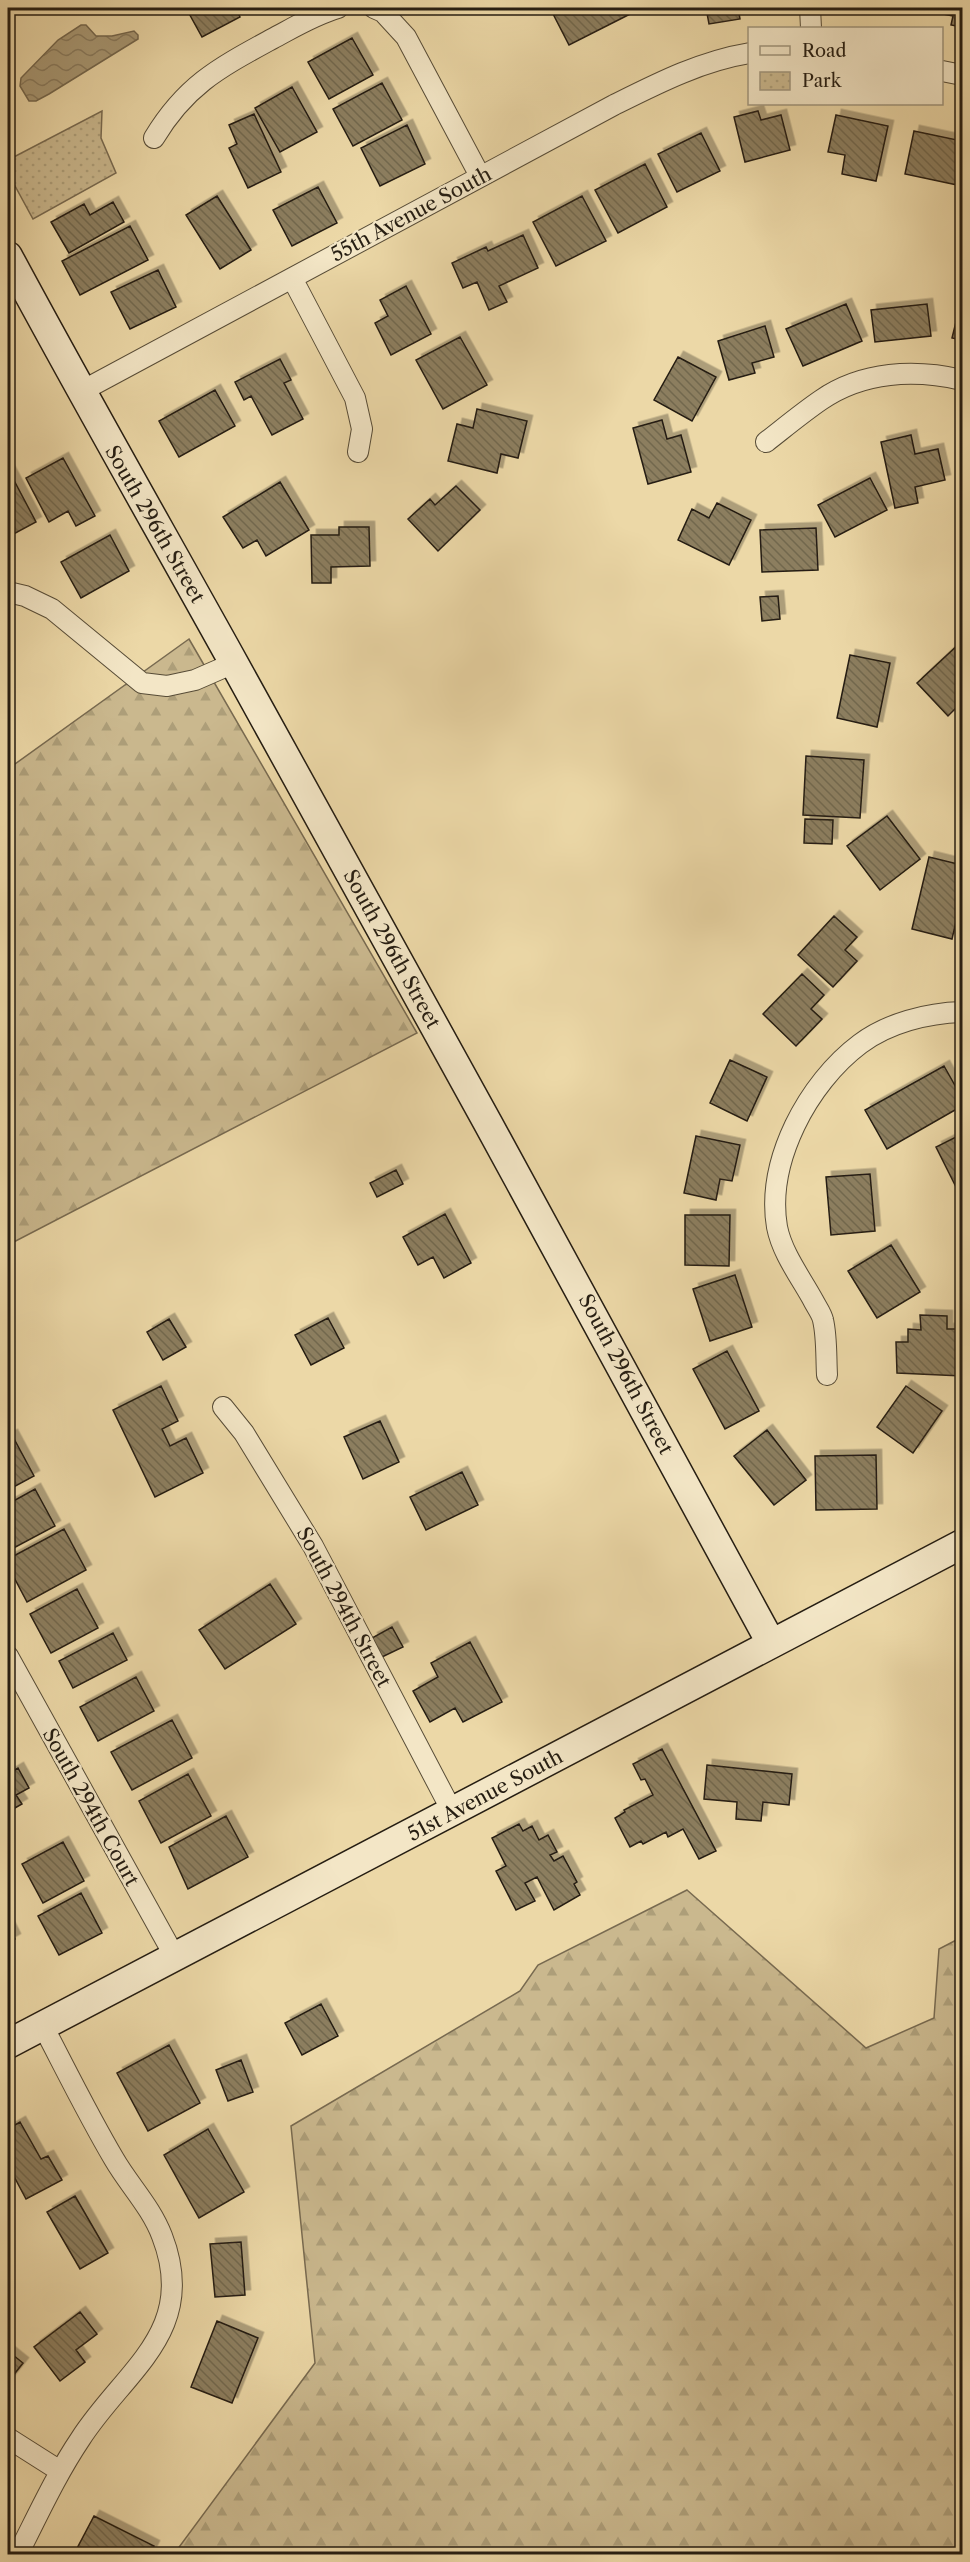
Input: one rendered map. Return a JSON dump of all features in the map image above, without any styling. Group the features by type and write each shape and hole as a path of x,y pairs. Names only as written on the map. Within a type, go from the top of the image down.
{"street":[{"path":"154,138 170,113 185,96 219,68 308,20 338,8"},
{"path":"374,8 383,12 406,37 480,176"},
{"path":"810,8 811,27"},
{"name":"55th Avenue South","path":"80,392 480,176 666,79 721,58 748,53"},
{"path":"943,71 963,75"},
{"name":"South 296th Street","path":"8,256 80,392 234,663 578,1286 771,1644"},
{"path":"292,278 355,398 362,429 358,452"},
{"path":"766,442 822,398 861,380 894,373 928,373 963,380"},
{"path":"8,592 25,596 52,609 142,683 167,686 195,680 234,663"},
{"path":"827,1375 823,1319 784,1248 777,1228 776,1204 784,1156 800,1117 818,1088 830,1072 861,1043 906,1021 927,1015 963,1012"},
{"name":"South 294th Street","path":"223,1407 244,1433 313,1546 453,1813"},
{"name":"51st Avenue South","path":"8,2044 963,1544"},
{"name":"South 294th Court","path":"8,1656 175,1957"},
{"path":"18,2554 60,2471 95,2419 152,2350 163,2329 170,2306 172,2286 169,2257 162,2235 113,2158 43,2026"},
{"path":"8,2438 60,2471"}],"green space":[{"path":"102,111 101,138 116,173 33,219 8,173 8,160"},
{"path":"189,639 417,1033 8,1245 8,769"},
{"path":"687,1890 866,2048 934,2018 939,1949 962,1937 962,2554 174,2554 315,2363 291,2126 520,1991 538,1965"}],"water":[{"path":"81,25 86,25 96,36 112,36 134,31 138,39 49,94 36,101 29,101 20,86 21,78 58,40"}],"building":[{"path":"186,8 235,8 240,17 202,37"},
{"path":"550,8 642,8 569,45"},
{"path":"706,8 738,8 740,19 709,24"},
{"path":"928,8 962,8 962,27 951,25 953,16 928,11"},
{"path":"352,38 373,75 329,99 308,62"},
{"path":"382,83 402,120 353,146 333,109"},
{"path":"292,87 317,132 280,152 255,108"},
{"path":"758,111 761,120 781,115 790,150 745,162 734,117"},
{"path":"254,114 281,172 248,188 229,148 237,144 229,125"},
{"path":"836,115 888,126 876,181 842,174 845,155 828,152"},
{"path":"407,125 425,164 380,186 361,148"},
{"path":"914,131 962,141 962,186 905,174"},
{"path":"701,133 720,171 677,192 658,154"},
{"path":"645,164 667,207 618,233 595,190"},
{"path":"318,187 337,223 292,246 273,210"},
{"path":"217,196 251,250 220,269 186,215"},
{"path":"582,196 606,241 556,266 533,222"},
{"path":"113,202 124,222 69,253 51,222 84,204 90,215"},
{"path":"130,226 148,260 80,295 62,261"},
{"path":"523,235 538,268 499,286 507,302 489,310 477,282 463,288 452,263 486,247 488,251"},
{"path":"158,270 176,307 130,329 111,292"},
{"path":"406,286 431,334 391,355 375,323 388,316 380,300"},
{"path":"962,298 962,340 952,338"},
{"path":"846,304 862,341 803,366 786,329"},
{"path":"927,304 931,336 875,342 871,310"},
{"path":"765,326 774,357 752,363 755,373 729,380 718,341"},
{"path":"460,337 487,385 443,409 416,360"},
{"path":"678,357 716,377 692,421 654,400"},
{"path":"280,359 291,380 284,383 303,419 272,435 251,396 244,400 235,382"},
{"path":"215,390 235,426 179,457 159,421"},
{"path":"477,409 527,421 518,458 501,454 497,473 448,461 457,424 473,428"},
{"path":"662,420 667,439 681,435 691,472 648,484 633,428"},
{"path":"911,435 915,454 938,449 945,480 915,487 918,503 895,508 881,442"},
{"path":"63,458 95,516 76,526 68,511 49,522 26,478"},
{"path":"8,469 36,522 8,537"},
{"path":"870,478 887,510 835,537 818,505"},
{"path":"280,482 309,530 266,556 257,540 243,548 223,517"},
{"path":"456,486 480,510 438,551 408,519 430,499 435,505"},
{"path":"717,503 751,520 729,565 678,540 692,509 709,518"},
{"path":"339,527 369,527 370,566 331,567 331,583 312,583 311,535 339,535"},
{"path":"816,528 818,570 762,572 760,530"},
{"path":"110,535 129,571 81,598 61,562"},
{"path":"778,596 780,619 762,621 760,597"},
{"path":"962,613 962,630 957,627"},
{"path":"960,643 962,646 962,702 948,716 917,683"},
{"path":"850,655 890,663 877,727 837,718"},
{"path":"806,756 864,760 860,818 803,815"},
{"path":"887,816 920,859 880,890 847,846"},
{"path":"805,819 833,820 832,844 804,843"},
{"path":"929,857 962,865 962,896 952,939 912,929"},
{"path":"834,916 857,937 845,950 857,961 833,987 798,955"},
{"path":"802,974 824,995 811,1009 822,1019 796,1046 763,1014"},
{"path":"730,1060 767,1077 747,1121 710,1103"},
{"path":"944,1066 962,1098 962,1106 887,1149 865,1110"},
{"path":"962,1134 962,1199 936,1147"},
{"path":"696,1136 740,1145 732,1181 720,1179 716,1200 684,1193"},
{"path":"396,1170 403,1184 377,1197 370,1183"},
{"path":"870,1174 875,1231 831,1235 826,1177"},
{"path":"445,1214 471,1263 444,1278 433,1257 418,1265 403,1237"},
{"path":"685,1215 730,1215 729,1266 685,1265"},
{"path":"891,1245 920,1292 877,1318 848,1271"},
{"path":"735,1275 752,1327 710,1341 693,1289"},
{"path":"920,1315 947,1316 947,1329 960,1329 962,1376 897,1373 896,1342 908,1342 908,1329 921,1330"},
{"path":"328,1318 344,1348 311,1365 295,1335"},
{"path":"169,1319 186,1347 163,1360 147,1332"},
{"path":"727,1351 759,1411 725,1429 693,1369"},
{"path":"161,1386 178,1421 162,1429 170,1446 186,1438 203,1473 155,1497 113,1410"},
{"path":"906,1386 942,1411 913,1453 877,1427"},
{"path":"380,1421 399,1462 363,1479 344,1437"},
{"path":"767,1430 806,1480 774,1505 734,1456"},
{"path":"12,1435 34,1476 8,1490 8,1437"},
{"path":"876,1455 877,1509 816,1510 815,1456"},
{"path":"462,1472 478,1505 426,1530 410,1497"},
{"path":"35,1489 55,1526 8,1551 8,1504"},
{"path":"64,1529 86,1570 27,1602 8,1566 8,1559"},
{"path":"270,1584 296,1624 225,1669 199,1630"},
{"path":"77,1589 98,1628 51,1653 30,1614"},
{"path":"392,1627 403,1647 382,1657 372,1638"},
{"path":"113,1633 127,1660 73,1688 59,1661"},
{"path":"470,1642 502,1702 463,1722 455,1708 430,1722 413,1691 438,1677 431,1663"},
{"path":"136,1677 154,1711 98,1741 80,1707"},
{"path":"172,1720 192,1758 132,1790 111,1752"},
{"path":"662,1749 716,1851 699,1859 683,1829 668,1837 666,1832 643,1844 641,1841 630,1847 615,1818 625,1812 624,1810 653,1795 645,1779 641,1780 633,1764"},
{"path":"707,1765 792,1774 789,1805 763,1802 761,1821 736,1819 737,1802 704,1799"},
{"path":"18,1768 29,1788 16,1795 22,1804 8,1812 8,1774"},
{"path":"188,1774 211,1816 161,1843 139,1801"},
{"path":"226,1816 248,1857 188,1889 169,1847"},
{"path":"519,1824 523,1831 532,1826 539,1840 548,1835 557,1852 550,1855 554,1861 563,1856 577,1882 574,1884 580,1895 554,1910 537,1877 525,1883 535,1901 516,1910 496,1871 506,1866 492,1838"},
{"path":"63,1842 84,1881 43,1903 22,1864"},
{"path":"81,1893 102,1933 59,1955 38,1916"},
{"path":"8,1925 15,1939 8,1943"},
{"path":"321,2004 338,2036 302,2055 285,2023"},
{"path":"169,2045 200,2103 148,2131 117,2073"},
{"path":"241,2060 253,2092 228,2101 216,2070"},
{"path":"20,2122 41,2159 48,2156 62,2180 26,2199 8,2165 8,2129"},
{"path":"208,2129 244,2192 199,2218 164,2155"},
{"path":"75,2196 108,2253 80,2269 47,2212"},
{"path":"241,2242 245,2295 215,2297 210,2244"},
{"path":"80,2312 97,2334 76,2350 85,2362 60,2381 34,2347"},
{"path":"217,2321 258,2338 232,2403 191,2387"},
{"path":"8,2351 23,2363 8,2382"},
{"path":"94,2516 154,2546 150,2554 74,2554"}]}
